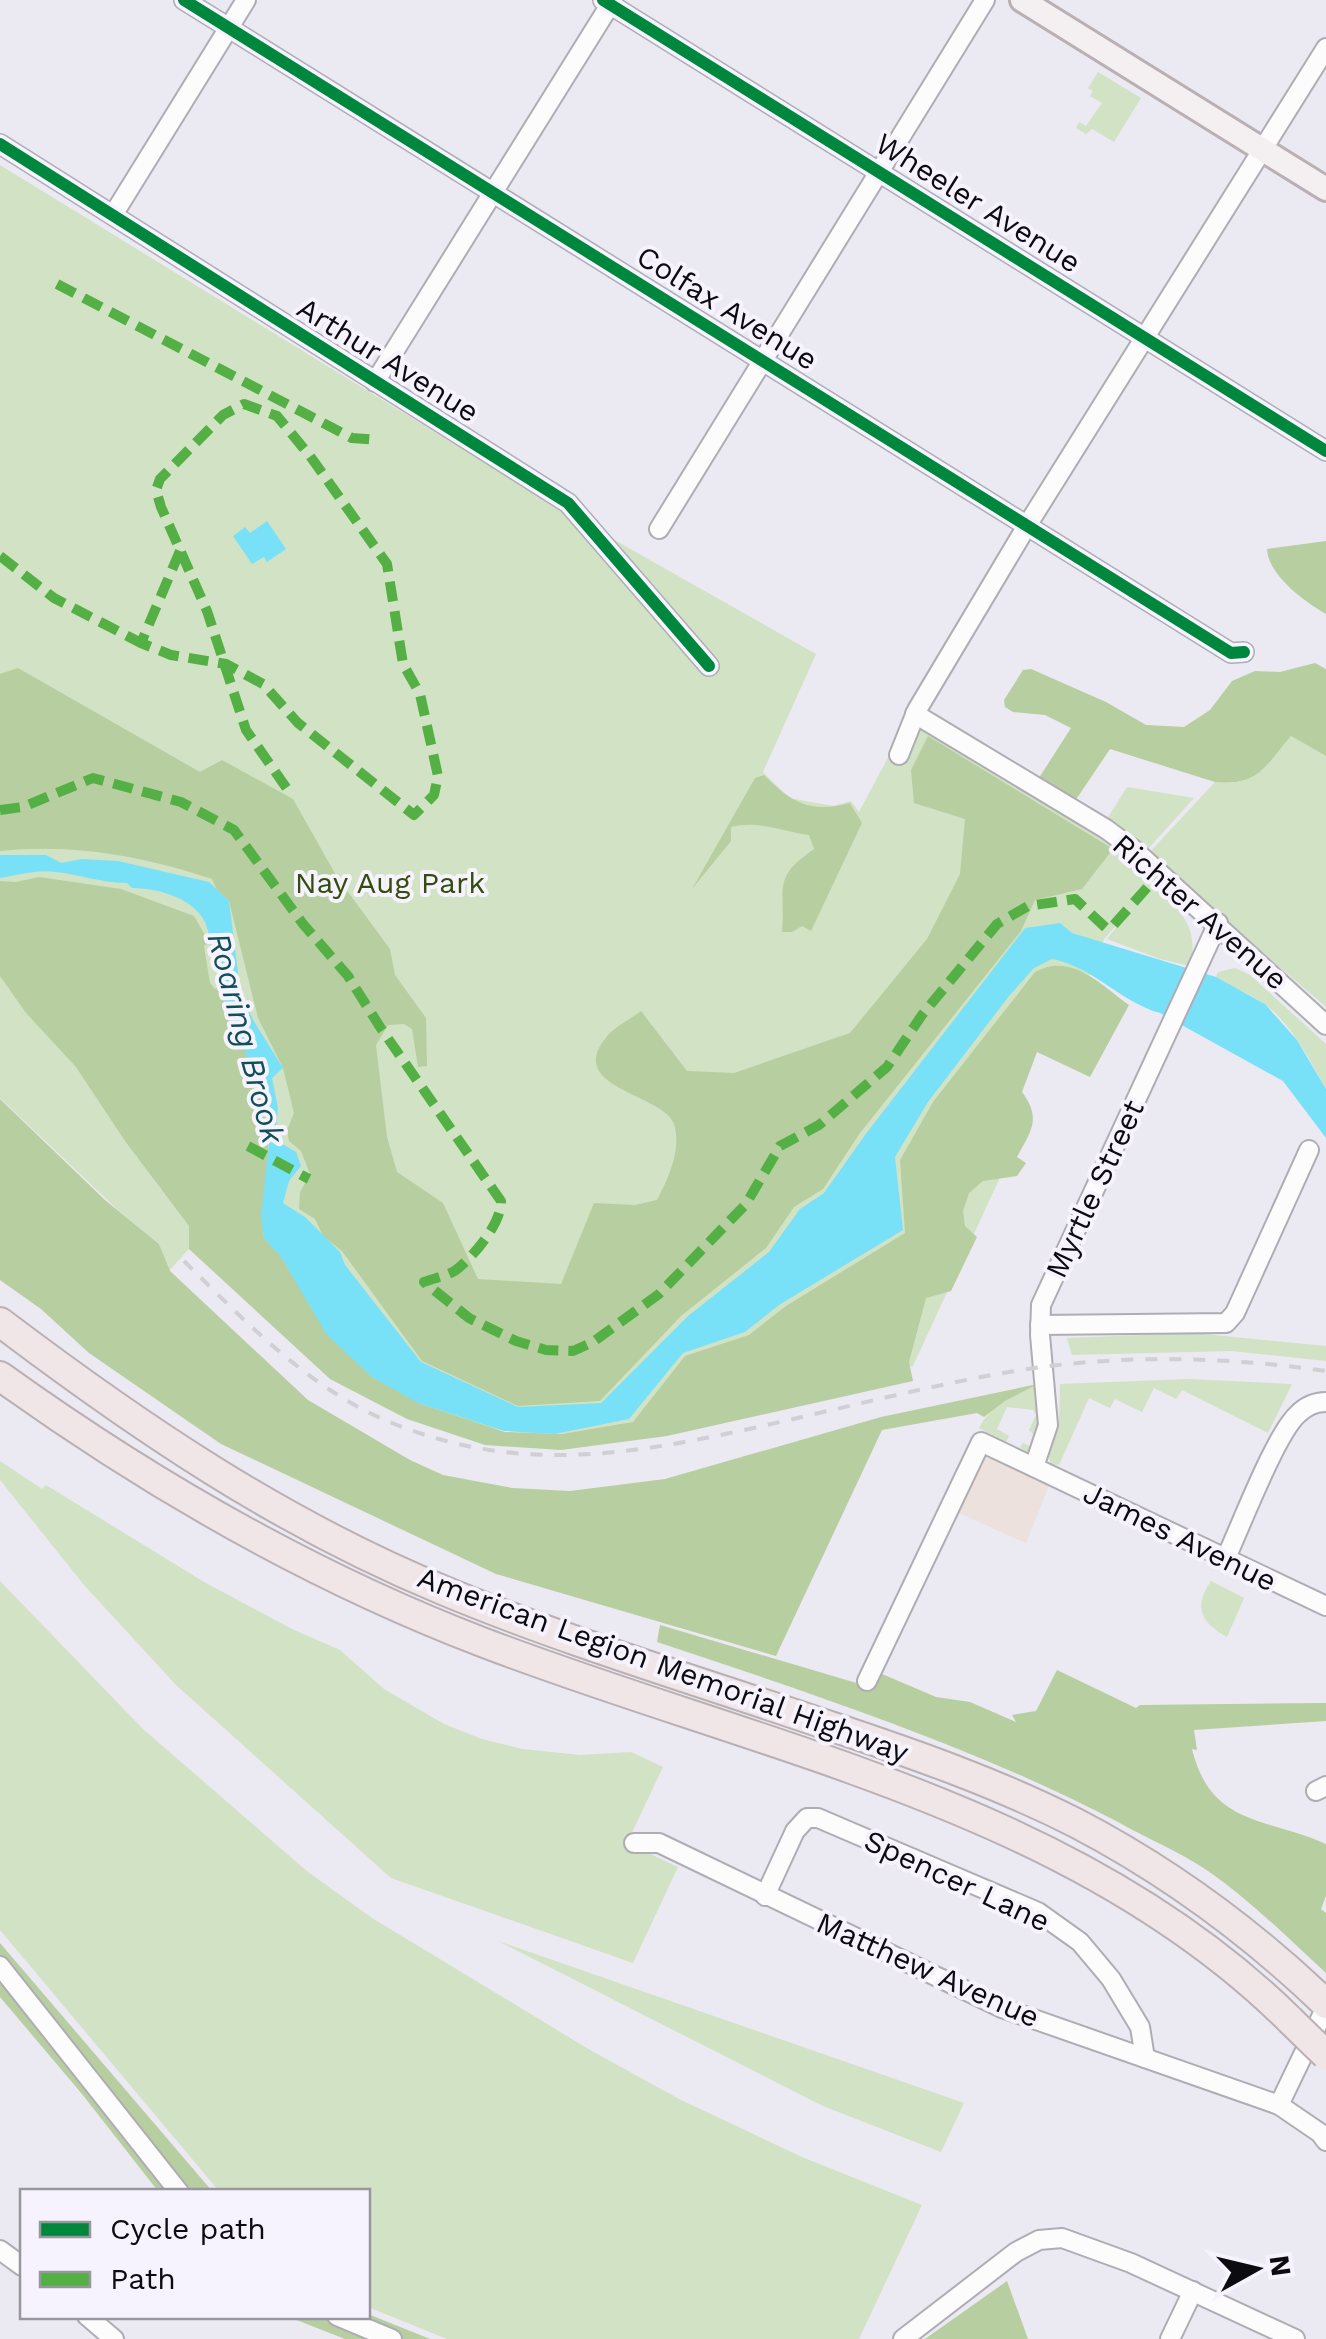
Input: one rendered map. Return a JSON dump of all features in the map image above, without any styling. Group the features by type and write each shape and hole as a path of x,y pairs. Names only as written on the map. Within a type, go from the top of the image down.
{"highway":[{"name":"American Legion Memorial Highway","path":"0,1322 174,1448 330,1539 476,1603 929,1760 1090,1830 1166,1876 1274,1954 1326,2006"},
{"name":"American Legion Memorial Highway","path":"0,1376 100,1445 196,1504 372,1595 540,1664 912,1792 1043,1848 1177,1927 1256,1988 1326,2055"}],"main road":[{"path":"1022,0 1326,189"}],"street":[{"name":"Colfax Avenue","path":"184,0 1231,654 1244,652"},
{"path":"113,215 246,0"},
{"path":"659,529 985,0"},
{"path":"375,382 609,2"},
{"name":"Wheeler Avenue","path":"609,2 1326,451"},
{"path":"899,755 915,714 1028,524 1326,48"},
{"name":"Arthur Avenue","path":"0,144 568,504 709,666"},
{"name":"Richter Avenue","path":"915,714 1106,829 1218,924 1326,1024"},
{"name":"Myrtle Street","path":"1034,1466 1048,1425 1041,1305 1218,924"},
{"path":"1040,1326 1226,1322 1234,1313 1309,1150"},
{"path":"1225,1560 1282,1436 1296,1415 1321,1402"},
{"name":"James Avenue","path":"867,1681 981,1442 1326,1606"},
{"name":"Spencer Lane","path":"766,1896 795,1832 808,1818 818,1818 1038,1912 1080,1942 1111,1979 1140,2027 1145,2058"},
{"name":"Matthew Avenue","path":"634,1844 658,1843 1002,2008 1280,2105 1320,2132 1326,2141"},
{"path":"0,1966 177,2189"},
{"path":"1280,2105 1326,2006"},
{"path":"903,2339 1016,2252 1043,2239 1071,2239 1295,2339"},
{"path":"1170,2339 1192,2291"},
{"path":"91,2319 114,2339"},
{"path":"344,2319 392,2339"}],"shaded area":[{"path":"983,1446 1053,1476 1026,1543 954,1511"}],"green space":[{"path":"1098,72 1141,98 1114,142 1092,129 1086,134 1076,128 1079,122 1086,126 1102,103 1090,96 1093,91 1088,88"},
{"name":"Nay Aug Park","path":"0,165 565,512 816,654 763,772 789,798 833,806 851,801 859,812 890,754 923,728 1071,818 1146,874 1173,902 1191,933 1190,966 1107,939 1130,910 1104,939 1060,1050 1021,1030 992,1092 1031,1110 913,1366 663,1423 586,1434 524,1433 484,1427 423,1410 189,1235 189,1249 169,1271 159,1244 0,1098"},
{"path":"1326,541 1326,614 1281,578 1267,549"},
{"path":"1315,663 1326,669 1326,756 1291,736 1252,777 1215,782 1110,749 1073,804 1037,781 1071,728 1045,715 1013,712 1005,707 1004,700 1023,670 1031,669 1106,702 1146,725 1184,727 1210,710 1232,681 1255,671 1280,672"},
{"path":"18,668 200,772 222,760 293,799 337,877 390,949 395,975 426,1018 427,1066 418,1067 412,1029 404,1024 388,1025 376,1045 387,1137 397,1172 443,1203 478,1279 561,1284 594,1203 635,1205 657,1200 675,1154 674,1124 666,1113 605,1078 597,1066 597,1052 609,1034 641,1011 687,1071 734,1073 850,1033 927,939 960,874 965,819 914,803 911,770 928,736 1113,849 1082,889 1035,900 1021,931 860,1133 823,1189 794,1207 766,1248 681,1316 600,1401 518,1406 422,1361 342,1251 323,1236 315,1219 299,1209 300,1192 310,1174 301,1151 289,1141 287,1130 294,1113 283,1068 258,1018 229,901 212,879 108,853 0,851 0,674"},
{"path":"1291,736 1326,756 1326,1007 1148,854 1215,782 1233,783"},
{"path":"764,775 802,803 823,807 850,803 862,823 811,931 802,926 782,932 783,885 791,868 814,849 809,835 760,825 731,827 731,841 692,889 755,778"},
{"path":"1127,787 1194,798 1146,851 1107,819"},
{"path":"39,877 121,889 194,916 209,942 204,946 210,983 215,989 220,987 249,1058 263,1106 268,1142 264,1238 418,1403 505,1432 562,1434 633,1422 685,1356 749,1335 786,1306 905,1233 900,1160 933,1102 1035,972 1048,967 1073,968 1129,1005 1090,1077 1037,1052 1022,1092 1033,1118 1017,1157 1026,1163 1017,1176 983,1181 969,1193 963,1211 965,1226 977,1237 951,1291 926,1298 909,1362 913,1381 667,1436 561,1450 485,1445 407,1419 330,1379 189,1249 189,1226 76,1067 26,1013 0,976 0,881"},
{"path":"1235,968 1250,975 1326,1044 1326,1089 1300,1044 1275,1012 1216,977 1218,972"},
{"path":"0,1099 105,1200 159,1244 170,1271 308,1400 443,1475 512,1488 570,1491 665,1479 881,1417 1038,1384 984,1417 977,1413 882,1430 776,1656 496,1574 221,1444 89,1353 41,1309 0,1280"},
{"path":"1194,1333 1326,1346 1326,1361 1231,1351 1072,1355 1067,1338"},
{"path":"1189,1379 1292,1384 1268,1433 1182,1390 1176,1399 1154,1388 1142,1412 1115,1399 1110,1408 1089,1398 1059,1465 1051,1464 1049,1457 1059,1421 1060,1384"},
{"path":"1038,1384 1038,1438 1029,1430 1036,1415 1033,1410 1007,1407 997,1429 1009,1436 1006,1442 979,1428 997,1407"},
{"path":"1038,1438 1035,1452 1020,1447 1023,1443 1032,1447"},
{"path":"0,1461 204,1582 340,1650 384,1689 444,1724 522,1749 580,1755 631,1752 663,1767 627,1843 678,1867 633,1963 391,1878 176,1685 84,1585 0,1480"},
{"path":"0,1581 143,1729 308,1872 372,1918 590,2050 681,2100 802,2157 922,2205 859,2339 447,2339 370,2308 370,2189 217,2189 0,1930"},
{"path":"1211,1581 1244,1598 1227,1637 1202,1614 1202,1599"},
{"path":"660,1625 870,1687 882,1674 936,1697 970,1702 1016,1722 1012,1715 1036,1711 1057,1670 1136,1708 1326,1703 1326,1721 1194,1730 1197,1750 1192,1749 1201,1774 1227,1806 1244,1816 1326,1844 1326,1896 1321,1909 1326,1913 1326,1973 1237,1893 1173,1850 1063,1795 949,1745 657,1642"},
{"path":"498,1941 964,2103 941,2152 823,2106"},
{"path":"0,1943 210,2189 156,2189 0,1997"},
{"path":"1007,2281 1028,2339 925,2339"},
{"path":"370,2315 430,2339 345,2339 294,2319 370,2319"}],"water":[{"path":"267,521 286,549 267,562 264,557 252,564 233,536 245,527 250,533"},
{"name":"Roaring Brook","path":"0,855 46,855 61,863 82,859 118,861 209,882 229,901 240,988 253,1020 283,1068 272,1078 278,1108 276,1130 281,1143 296,1152 301,1166 289,1181 283,1203 305,1217 340,1252 345,1265 421,1362 518,1407 601,1403 688,1316 769,1252 800,1209 824,1193 1025,928 1060,923 1072,933 1216,977 1265,1004 1297,1040 1326,1089 1326,1138 1283,1081 1132,1001 1081,969 1052,959 1034,968 1009,996 928,1102 895,1157 903,1230 779,1305 745,1332 683,1353 629,1419 555,1434 504,1431 418,1403 372,1377 327,1335 281,1257 264,1238 261,1216 270,1134 263,1095 254,1082 239,1032 225,1009 220,987 224,973 220,956 224,950 219,935 209,942 202,917 183,900 132,888 127,883 49,871 0,878"}],"railway":[{"path":"184,1261 306,1373 362,1409 438,1439 526,1454 570,1455 658,1446 1048,1366 1167,1359 1247,1362 1326,1371"}],"marked path":[{"path":"57,284 352,438 379,440"},
{"path":"180,551 141,643 171,655 226,664 263,684 298,723 414,815 434,795 438,776 420,694 403,664 387,564 277,416 244,404 223,415 160,479 156,490 161,507 207,611 246,730 290,793"},
{"path":"0,556 54,598 141,643"},
{"path":"0,810 23,807 93,778 181,802 234,830 303,924 348,976 501,1201 492,1229 470,1257 452,1272 424,1282 469,1318 516,1341 546,1350 573,1351 593,1342 659,1294 746,1204 780,1146 819,1125 887,1067 922,1015 997,924 1028,906 1075,899 1106,928 1111,928 1160,873"},
{"path":"248,1146 309,1179"}],"cycle path":[{"path":"184,0 1231,653 1244,652"},
{"path":"603,0 1326,451"},
{"path":"0,144 568,503 709,666"}]}
